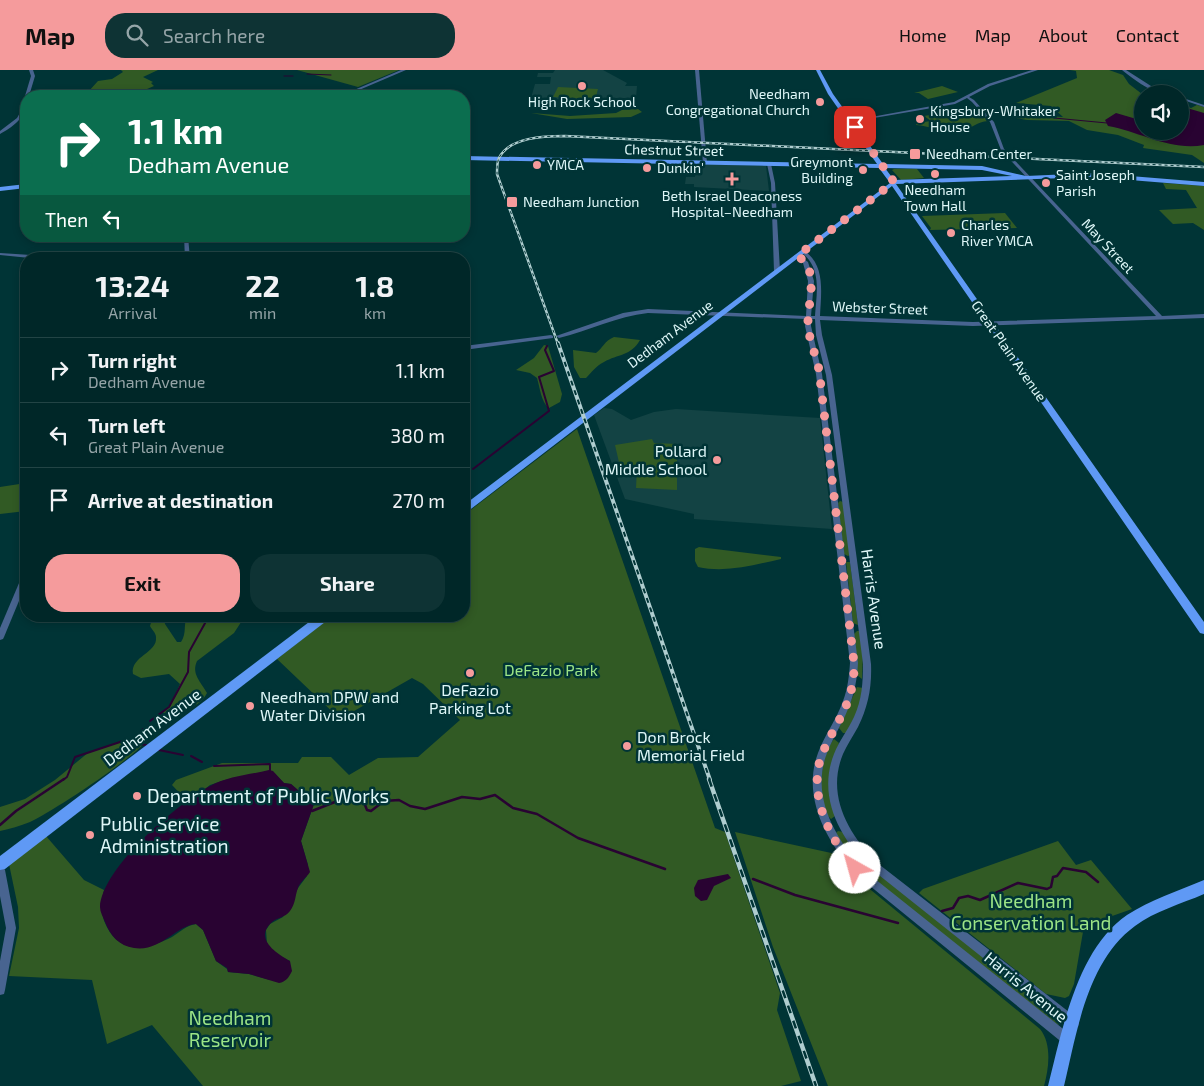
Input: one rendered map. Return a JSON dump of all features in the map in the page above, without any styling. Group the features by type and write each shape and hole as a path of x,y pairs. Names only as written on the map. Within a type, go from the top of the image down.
{"main road":[{"name":"Great Plain Avenue","path":"818,70 828,90 883,166 990,324 1204,630"},
{"name":"Chestnut Street","path":"470,158 991,169 1012,175"},
{"path":"894,182 1012,175 1028,178 1099,176 1204,184"},
{"name":"Dedham Avenue","path":"470,505 894,182"},
{"path":"0,189 20,187"},
{"path":"884,190 901,192"},
{"name":"Dedham Avenue","path":"0,864 316,622"},
{"path":"1056,1086 1068,1040 1093,964 1103,948 1131,920 1204,887"}],"street":[{"path":"28,90 32,76 31,70"},
{"path":"355,90 404,70"},
{"path":"697,70 705,163"},
{"path":"850,121 951,104 989,86 1036,70"},
{"path":"1124,70 1147,85"},
{"name":"May Street","path":"967,97 992,122 1001,148 1160,317"},
{"path":"1189,101 1204,106"},
{"path":"0,133 20,118"},
{"path":"770,164 773,183 778,271"},
{"name":"Harris Avenue","path":"804,251 812,259 819,276 813,318 809,331 820,382 854,663 853,683 848,705 823,751 818,767 818,790 824,819 838,846 862,874 1068,1040"},
{"path":"0,254 20,256"},
{"name":"Harris Avenue","path":"797,256 805,262 811,277 813,318 829,375 868,669 867,688 860,714 839,753 834,768 832,792 838,815 853,843 873,865 1074,1023"},
{"name":"Webster Street","path":"559,336 578,331 608,318 632,312 722,313 990,324 1204,316"},
{"path":"470,347 551,338"},
{"path":"0,637 20,590"},
{"path":"0,870 11,928 0,990"}],"shaded area":[{"name":"High Rock School","path":"555,70 603,70 627,83 625,86 637,86 636,98 611,98 610,102 531,98 535,84 550,84 551,77 537,77 538,73 553,73"},
{"path":"1189,109 1204,113 1204,145 1191,146 1157,140 1189,140"},
{"path":"1116,113 1133,118 1134,133 1108,126 1105,120"},
{"name":"Beth Israel Deaconess Hospital–Needham","path":"694,164 766,166 769,191 694,187 694,184 685,184 686,177 695,177"},
{"name":"Pollard Middle School","path":"604,408 612,409 631,420 654,412 676,409 820,418 832,529 694,519 694,514 625,499 594,415"},
{"name":"Needham Reservoir","path":"269,770 273,771 284,783 291,784 314,804 301,841 310,872 299,886 290,911 271,923 266,929 265,935 269,945 290,961 292,971 287,979 279,983 249,974 228,972 227,968 216,961 203,930 196,924 181,929 160,943 144,948 129,947 116,939 107,927 100,907 104,891 113,874 127,856 161,822 210,786 231,778"},
{"path":"728,874 731,878 714,886 707,900 701,901 695,896 694,888 698,880"}],"green space":[{"path":"121,70 158,70 143,77 153,82 151,83 154,86 145,90 90,90 98,81 112,79 123,72"},
{"path":"297,70 399,70 358,87"},
{"path":"1070,70 1109,70 1123,75 1134,88 1134,140 1189,140 1189,107 1197,105 1204,107 1204,163 1192,155 1143,148 1144,145 1118,135 1087,130 1069,121 1027,120 1006,116 1013,114 1063,117 1051,106 1016,103 1077,78 1076,71"},
{"path":"942,86 958,92 928,99 919,93 914,93"},
{"path":"558,87 598,89 595,100 553,97"},
{"path":"976,107 988,121 962,131 950,132 916,125 917,123 931,121 924,116"},
{"path":"638,109 642,112 631,117 567,119 531,113 570,116 616,113 622,110"},
{"path":"917,169 924,178 901,180 892,170"},
{"path":"1163,183 1204,186 1204,230 1193,223 1173,224 1159,210 1197,208 1186,190 1166,189"},
{"path":"1005,213 1017,228 930,230 931,228 922,216"},
{"path":"614,337 640,340 633,349 609,359 594,369 586,378 580,378 574,367 573,350 596,353 608,340"},
{"path":"544,345 548,346 562,394 560,402 549,408 542,399 537,378 530,373 516,370 534,358"},
{"name":"DeFazio Park","path":"577,429 715,828 725,832 780,993 777,1010 801,1081 781,1086 203,1086 152,1025 107,1044 92,980 9,976 19,928 18,907 9,864 46,836 84,880 104,890 102,908 104,919 112,935 125,945 140,947 157,944 196,924 203,930 216,961 227,969 228,972 249,974 270,980 290,961 273,953 267,944 266,930 270,924 283,917 298,888 307,876 308,865 301,841 314,804 291,784 284,783 272,771 225,780 210,785 188,802 172,785 176,780 222,763 298,763 302,757 331,757 349,775 378,758 418,757 460,720 423,684 412,678 340,719 277,659 324,622 470,622 470,510"},
{"path":"652,439 654,443 677,444 677,490 636,488 637,468 621,471 615,445"},
{"path":"20,484 20,512 0,514 0,487"},
{"path":"840,501 843,502 850,555 848,556 844,554 838,503"},
{"path":"699,547 781,557 781,559 729,569 708,569 698,567 695,561 695,549"},
{"path":"846,562 850,562 858,625 853,623"},
{"path":"151,622 164,622 177,642 181,642 184,636 185,622 241,622 234,633 197,661 195,666 196,674 207,693 194,706 175,712 163,713 172,702 180,684 169,674 141,678 133,674 133,668 136,663 153,647 155,642 156,636 150,626"},
{"path":"860,631 863,653 862,679 857,675 854,634"},
{"path":"857,687 863,688 859,708 847,733 843,733 839,728"},
{"path":"139,736 145,742 138,750 91,785 30,822 0,831 0,807 25,799 55,780 89,752"},
{"path":"834,739 839,743 831,767 835,816 831,819 822,803 821,779 829,746"},
{"path":"838,831 843,832 852,847 1060,1018 1059,1024 871,879 849,857 836,833"},
{"path":"735,832 836,854 860,881 1040,1029 1048,1049 1048,1064 1044,1086 828,1086 773,947"},
{"name":"Needham Conservation Land","path":"1058,841 1076,865 1091,860 1132,909 1084,926 1074,984 1069,996 1065,998 1046,994 919,893 923,889"}],"waterway":[{"path":"307,74 331,75"},
{"path":"284,76 293,76"},
{"path":"1054,118 1107,123"},
{"path":"473,469 549,411 539,377 554,371 545,350 547,346"},
{"path":"150,721 169,707 188,672 189,652 206,622"},
{"path":"133,743 143,729"},
{"path":"63,780 67,777 75,757 123,741 133,743"},
{"path":"133,743 146,745"},
{"path":"159,750 183,755"},
{"path":"191,756 202,762"},
{"path":"214,766 270,764 270,772"},
{"path":"0,825 16,811 64,779"},
{"path":"353,794 361,795 367,810 371,811 384,801 399,800 410,806 425,809 462,797 480,799 495,795 513,808 537,814 578,838 665,869"},
{"path":"312,811 345,798"},
{"path":"942,911 953,908 959,898 968,896 980,900 1018,883 1047,889 1051,887 1053,877 1057,876 1063,868 1086,872 1098,882"},
{"path":"753,879 795,895 898,923"}],"railway":[{"path":"558,344 497,174 498,160 504,151 528,139 565,136 1204,167"},
{"path":"558,343 710,780"},
{"path":"709,779 816,1086"}],"place":[{"name":"High Rock School","path":"582,86"},
{"name":"Needham Congregational Church","path":"820,102"},
{"name":"Kingsbury-Whitaker House","path":"920,119"},
{"name":"Needham Center","path":"915,154"},
{"name":"YMCA","path":"537,165"},
{"name":"Dunkin'","path":"647,168"},
{"name":"Greymont Building","path":"863,170"},
{"name":"Needham Town Hall","path":"935,174"},
{"name":"Beth Israel Deaconess Hospital–Needham","path":"732,179"},
{"name":"Saint Joseph Parish","path":"1046,183"},
{"name":"Needham Junction","path":"512,202"},
{"name":"Charles River YMCA","path":"951,233"},
{"name":"Pollard Middle School","path":"717,460"},
{"name":"DeFazio Parking Lot","path":"470,673"},
{"name":"Needham DPW and Water Division","path":"250,706"},
{"name":"Don Brock Memorial Field","path":"627,746"},
{"name":"Department of Public Works","path":"137,796"},
{"name":"Public Service Administration","path":"90,835"}],"route":[{"path":"855,127 894,182 797,256 805,262 811,282 812,291 808,326 819,370 854,663 853,683 848,705 820,758 818,790 824,819 836,842 855,868"}]}
